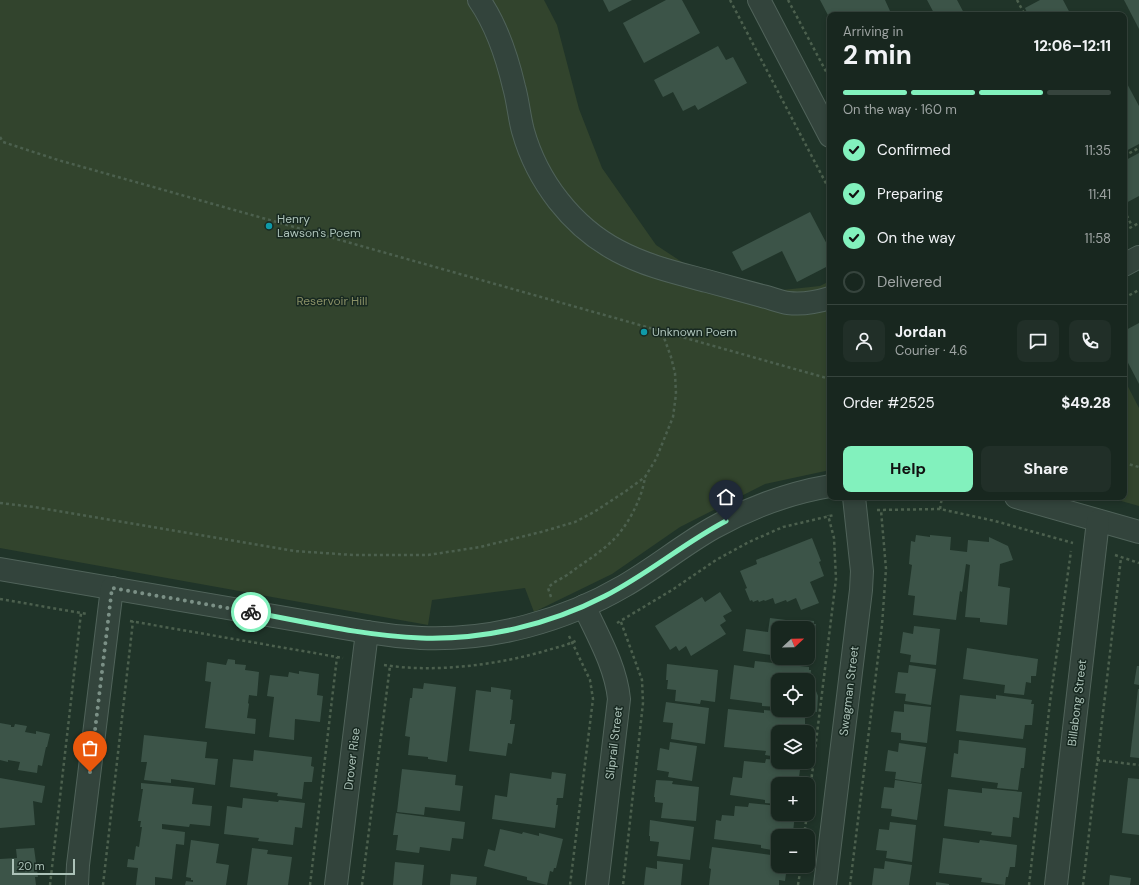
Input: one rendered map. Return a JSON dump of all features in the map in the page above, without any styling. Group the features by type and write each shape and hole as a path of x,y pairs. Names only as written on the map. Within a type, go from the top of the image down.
{"street":[{"path":"480,0 486,10 504,52 514,87 523,131 542,178 574,218 596,238 619,252 658,268 789,303 812,303 827,299"},
{"path":"759,0 827,130"},
{"path":"1127,263 1139,257"},
{"path":"0,569 367,632 422,638 471,636 505,631 558,616 584,606 624,586 694,540 739,515 766,503 794,494 827,487"},
{"name":"Swagman Street","path":"825,885 861,590 862,571 854,500"},
{"path":"1026,500 1139,532"},
{"name":"Billabong Street","path":"1056,885 1098,521"},
{"path":"77,885 78,865 112,588"},
{"name":"Sliprail Street","path":"584,606 612,668 618,689 597,885"},
{"name":"Drover Rise","path":"336,885 367,632"}],"path":[{"path":"730,0 827,185"},
{"path":"788,0 827,74"},
{"path":"1017,0 1023,12"},
{"path":"0,137 3,142 58,160 827,378"},
{"path":"1127,154 1139,148"},
{"path":"1127,216 1132,226"},
{"path":"1127,229 1139,223"},
{"path":"1127,296 1139,290"},
{"path":"0,503 34,507 294,551 353,555 428,555 480,547 541,532 575,522 594,512 645,477 656,459 673,417 676,394 675,373 662,332"},
{"path":"1127,464 1139,467"},
{"path":"570,885 593,699 590,680 558,616 548,588 611,543 631,517 644,485 645,477"},
{"path":"940,509 942,500"},
{"path":"812,777 836,580 834,538 828,515"},
{"path":"1029,885 1050,702 1072,542"},
{"path":"1083,885 1121,558"},
{"path":"50,885 81,613"},
{"path":"103,885 133,621"},
{"path":"310,885 337,657"},
{"path":"362,885 390,666"},
{"path":"1097,760 1139,765"},
{"path":"798,885 800,873"}],"green space":[{"name":"Reservoir Hill","path":"0,0 544,0 557,25 579,109 602,168 656,245 688,266 773,291 820,286 827,282 827,471 765,484 680,527 612,574 534,612 525,588 432,600 428,625 0,548"},
{"path":"1127,385 1139,408 1139,506 1118,500 1127,500"}],"building":[{"path":"603,0 632,0 609,12"},
{"path":"666,0 682,0 700,33 644,63 623,23"},
{"path":"820,0 885,0 890,11 827,12 827,13"},
{"path":"927,0 957,0 963,12 933,12"},
{"path":"1040,0 1063,0 1069,12 1027,12 1025,8"},
{"path":"1124,0 1139,0 1139,29"},
{"path":"718,46 726,60 733,57 747,83 698,110 695,105 683,111 673,92 663,97 654,80"},
{"path":"1127,84 1139,106 1139,144 1127,150"},
{"path":"1139,153 1139,196 1127,202 1127,159"},
{"path":"810,212 827,244 827,267 797,282 782,251 742,271 732,252"},
{"path":"1139,323 1139,384 1127,361 1127,329"},
{"path":"916,535 951,537 950,550 967,552 968,540 989,542 989,537 1008,546 1013,560 1000,564 998,586 1010,588 1007,625 980,622 980,618 965,617 970,565 966,564 956,620 913,615 915,596 908,595 912,565 909,564 911,541 915,542"},
{"path":"812,538 821,561 819,562 824,576 810,582 819,603 801,610 796,598 787,602 786,600 775,604 773,598 759,602 758,600 753,602 752,600 750,601 745,589 747,588 740,571 757,564 756,560"},
{"path":"720,592 732,611 723,616 726,621 720,625 726,634 691,656 686,646 679,651 676,646 670,650 655,626 702,597 705,602"},
{"path":"770,618 794,621 771,621 771,655 743,651 746,629 768,632"},
{"path":"914,626 940,629 936,665 910,662 911,655 900,653 903,632 913,634"},
{"path":"967,648 1038,659 1036,676 1031,676 1031,683 1026,682 1024,695 1004,693 1005,685 963,679"},
{"path":"228,659 235,660 235,664 246,665 245,670 259,672 257,696 249,695 247,718 256,719 255,734 205,728 211,682 205,681 207,662 226,665"},
{"path":"755,661 771,663 771,665 809,667 809,670 811,670 811,673 771,673 771,707 762,706 762,703 730,699 734,665 754,668"},
{"path":"667,664 718,670 715,702 701,700 700,704 675,701 676,690 667,689"},
{"path":"909,665 936,669 931,705 905,701 906,694 895,693 898,672 908,673"},
{"path":"1137,666 1139,666 1139,685 1134,684"},
{"path":"299,671 319,674 317,695 323,696 320,722 295,719 294,740 269,737 274,697 267,696 270,675 288,677 289,672 299,674"},
{"path":"424,683 456,687 447,762 428,759 428,757 408,755 410,737 405,736 410,698 412,698 413,688 423,689"},
{"path":"491,687 511,690 510,699 513,700 510,724 515,724 512,744 508,743 506,756 469,751 476,690 491,692"},
{"path":"815,687 818,696 817,712 815,712"},
{"path":"1139,689 1139,758 1130,757"},
{"path":"960,695 996,699 996,695 1032,700 1031,704 1034,704 1032,725 1025,725 1023,739 956,731"},
{"path":"666,702 709,708 705,744 671,739 673,723 663,722"},
{"path":"904,704 931,707 927,743 901,740 901,733 891,732 894,711 904,712"},
{"path":"728,709 764,713 764,710 771,711 771,717 805,717 805,725 771,725 771,756 765,755 766,751 724,747"},
{"path":"0,723 11,725 11,727 14,727 15,724 27,726 25,732 36,734 36,731 50,734 42,766 38,765 37,773 18,770 20,762 0,760"},
{"path":"144,735 207,742 205,758 218,759 215,785 171,779 171,783 144,780 147,762 141,762"},
{"path":"959,740 1026,748 1024,768 1021,768 1018,790 997,788 998,783 951,777 954,753 958,754"},
{"path":"670,742 697,746 692,781 668,777 669,772 657,770 660,748 669,750"},
{"path":"899,743 926,747 921,783 895,779 896,772 885,771 888,750 898,752"},
{"path":"254,750 312,757 311,766 314,767 312,782 304,782 302,799 277,796 278,793 230,787 233,759 253,761"},
{"path":"766,759 771,759 771,769 800,770 799,777 771,777 771,803 765,803 765,800 730,795 733,777 742,778 744,761 765,763"},
{"path":"402,769 456,775 455,785 463,786 460,811 425,807 424,815 397,812"},
{"path":"552,772 566,774 563,798 557,798 556,805 558,805 555,828 492,819 495,795 507,797 510,773 551,779"},
{"path":"0,778 45,786 42,803 33,801 35,825 0,828"},
{"path":"1128,778 1139,779 1139,835 1122,833"},
{"path":"656,780 673,781 672,784 699,787 696,821 661,818 663,803 655,802 654,797"},
{"path":"895,780 922,784 917,820 891,816 892,809 881,808 884,787 894,788"},
{"path":"141,783 194,788 192,804 212,806 210,826 190,824 189,827 162,824 162,829 185,832 184,845 176,844 172,879 155,877 155,885 136,885 138,868 127,867 128,859 134,860 136,846 139,847 142,827 140,827 141,821 138,821 143,789 141,789"},
{"path":"982,788 1022,792 1019,818 1013,817 1011,837 991,835 992,832 944,826 948,789 982,793"},
{"path":"243,798 305,803 302,828 295,827 293,845 258,841 259,838 224,834 227,806 242,808"},
{"path":"749,803 771,805 771,821 794,821 793,829 771,829 771,850 761,848 761,845 714,839 716,820 721,821 722,815 734,816 735,806 748,807"},
{"path":"396,813 465,822 463,839 452,838 450,851 420,847 419,853 396,850 398,835 393,835"},
{"path":"650,820 694,827 690,860 657,856 659,842 650,841"},
{"path":"890,822 916,825 912,862 886,858 887,851 876,850 879,829 889,830"},
{"path":"500,829 539,836 539,833 563,839 556,868 554,868 553,872 550,871 547,885 527,880 527,877 484,866 488,849 495,851"},
{"path":"943,838 979,843 980,840 1017,845 1015,867 1010,867 1005,885 981,882 982,878 939,873"},
{"path":"191,840 219,844 216,863 229,865 226,885 185,885 186,881 193,882 191,878 186,877"},
{"path":"712,847 771,855 771,873 786,873 785,881 779,880 779,885 709,885 711,869 709,868"},
{"path":"34,848 38,877 35,877 36,885 0,885 0,859 17,858 16,849"},
{"path":"252,848 268,850 267,854 292,857 288,885 247,885"},
{"path":"657,861 683,864 681,885 644,885 646,867 657,869"},
{"path":"885,861 912,865 909,885 872,885 874,868 884,869"},
{"path":"395,862 424,865 422,885 393,885"},
{"path":"451,874 477,877 476,885 450,885"},
{"path":"1110,875 1131,878 1130,885 1109,885"},
{"path":"936,882 949,884 949,885 936,885"}],"way so far":[{"path":"90,772 112,588 251,612"}],"place":[{"name":"Henry Lawson's Poem","path":"269,226"},
{"name":"Unknown Poem","path":"644,332"}],"route":[{"path":"251,612 395,636 450,638 505,631 558,616 605,596 644,574 688,543 726,521"}]}
